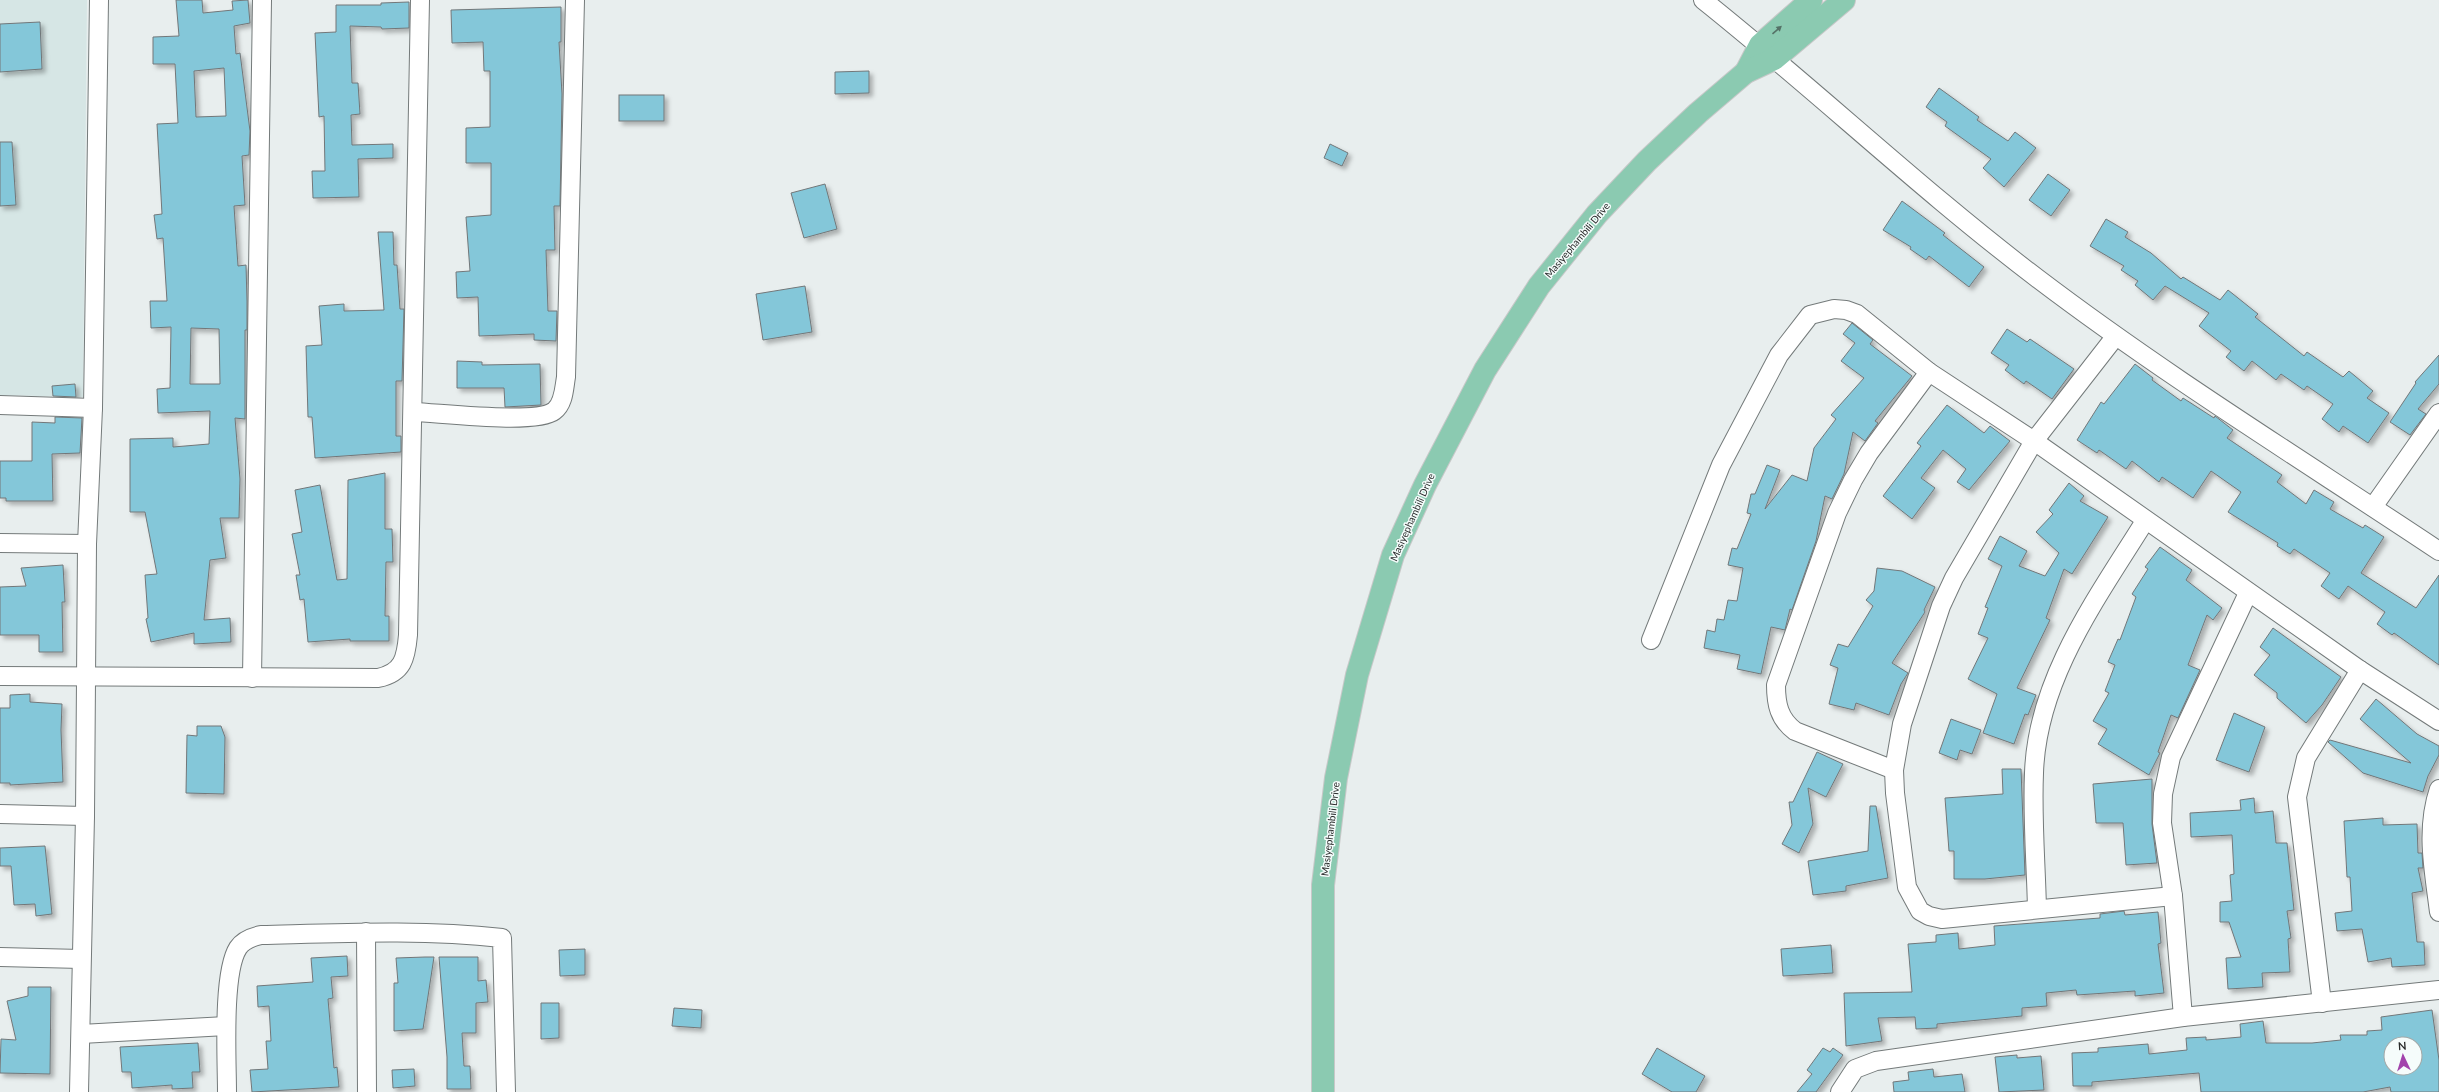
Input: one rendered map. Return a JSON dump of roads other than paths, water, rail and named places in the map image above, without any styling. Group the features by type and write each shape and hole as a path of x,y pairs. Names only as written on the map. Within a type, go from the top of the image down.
{"main road":[{"name":"Masiyephambili Drive","path":"1323,1092 1323,885 1336,778 1357,675 1393,555 1425,485 1485,370 1538,286 1597,214 1647,161 1767,52 1811,0"},
{"name":"Masiyephambili Drive","path":"1767,52 1844,0"}],"street":[{"path":"80,1092 81,959 85,816 87,544 93,408 99,0"},
{"path":"252,678 262,0"},
{"path":"0,676 378,678 395,673 403,660 408,635 414,412 420,0"},
{"path":"414,412 533,418 555,411 560,404 566,377 575,0"},
{"path":"1703,0 1767,52 1970,227 2115,337 2439,550"},
{"path":"1651,640 1721,465 1780,355 1804,320 1819,311 1834,309 1858,314 1929,372 2034,441 2248,594 2360,670 2439,721"},
{"path":"2115,337 2034,441 1954,578 1941,606 1902,724 1894,770 1895,793 1907,887 1920,911 1929,916 1942,919 2173,896"},
{"path":"1894,770 1790,728 1786,724 1778,707 1776,685 1838,513 1853,480 1869,452 1929,372"},
{"path":"0,405 93,408"},
{"path":"2373,507 2439,413"},
{"path":"2037,910 2034,772 2044,710 2065,656 2091,608 2145,521"},
{"path":"0,542 87,544"},
{"path":"2183,1017 2173,896 2162,823 2163,794 2171,757 2248,594"},
{"path":"2322,1003 2297,796 2306,758 2360,670"},
{"path":"2439,789 2431,828 2431,850 2439,912"},
{"path":"0,814 85,816"},
{"path":"366,932 367,1092"},
{"path":"227,1092 226,1026 232,960 238,947 249,938 261,934 366,932 472,935 502,938 506,1092"},
{"path":"0,957 81,959"},
{"path":"1840,1092 1855,1070 1876,1061 2183,1017 2439,990"},
{"path":"81,1034 226,1026"}]}
